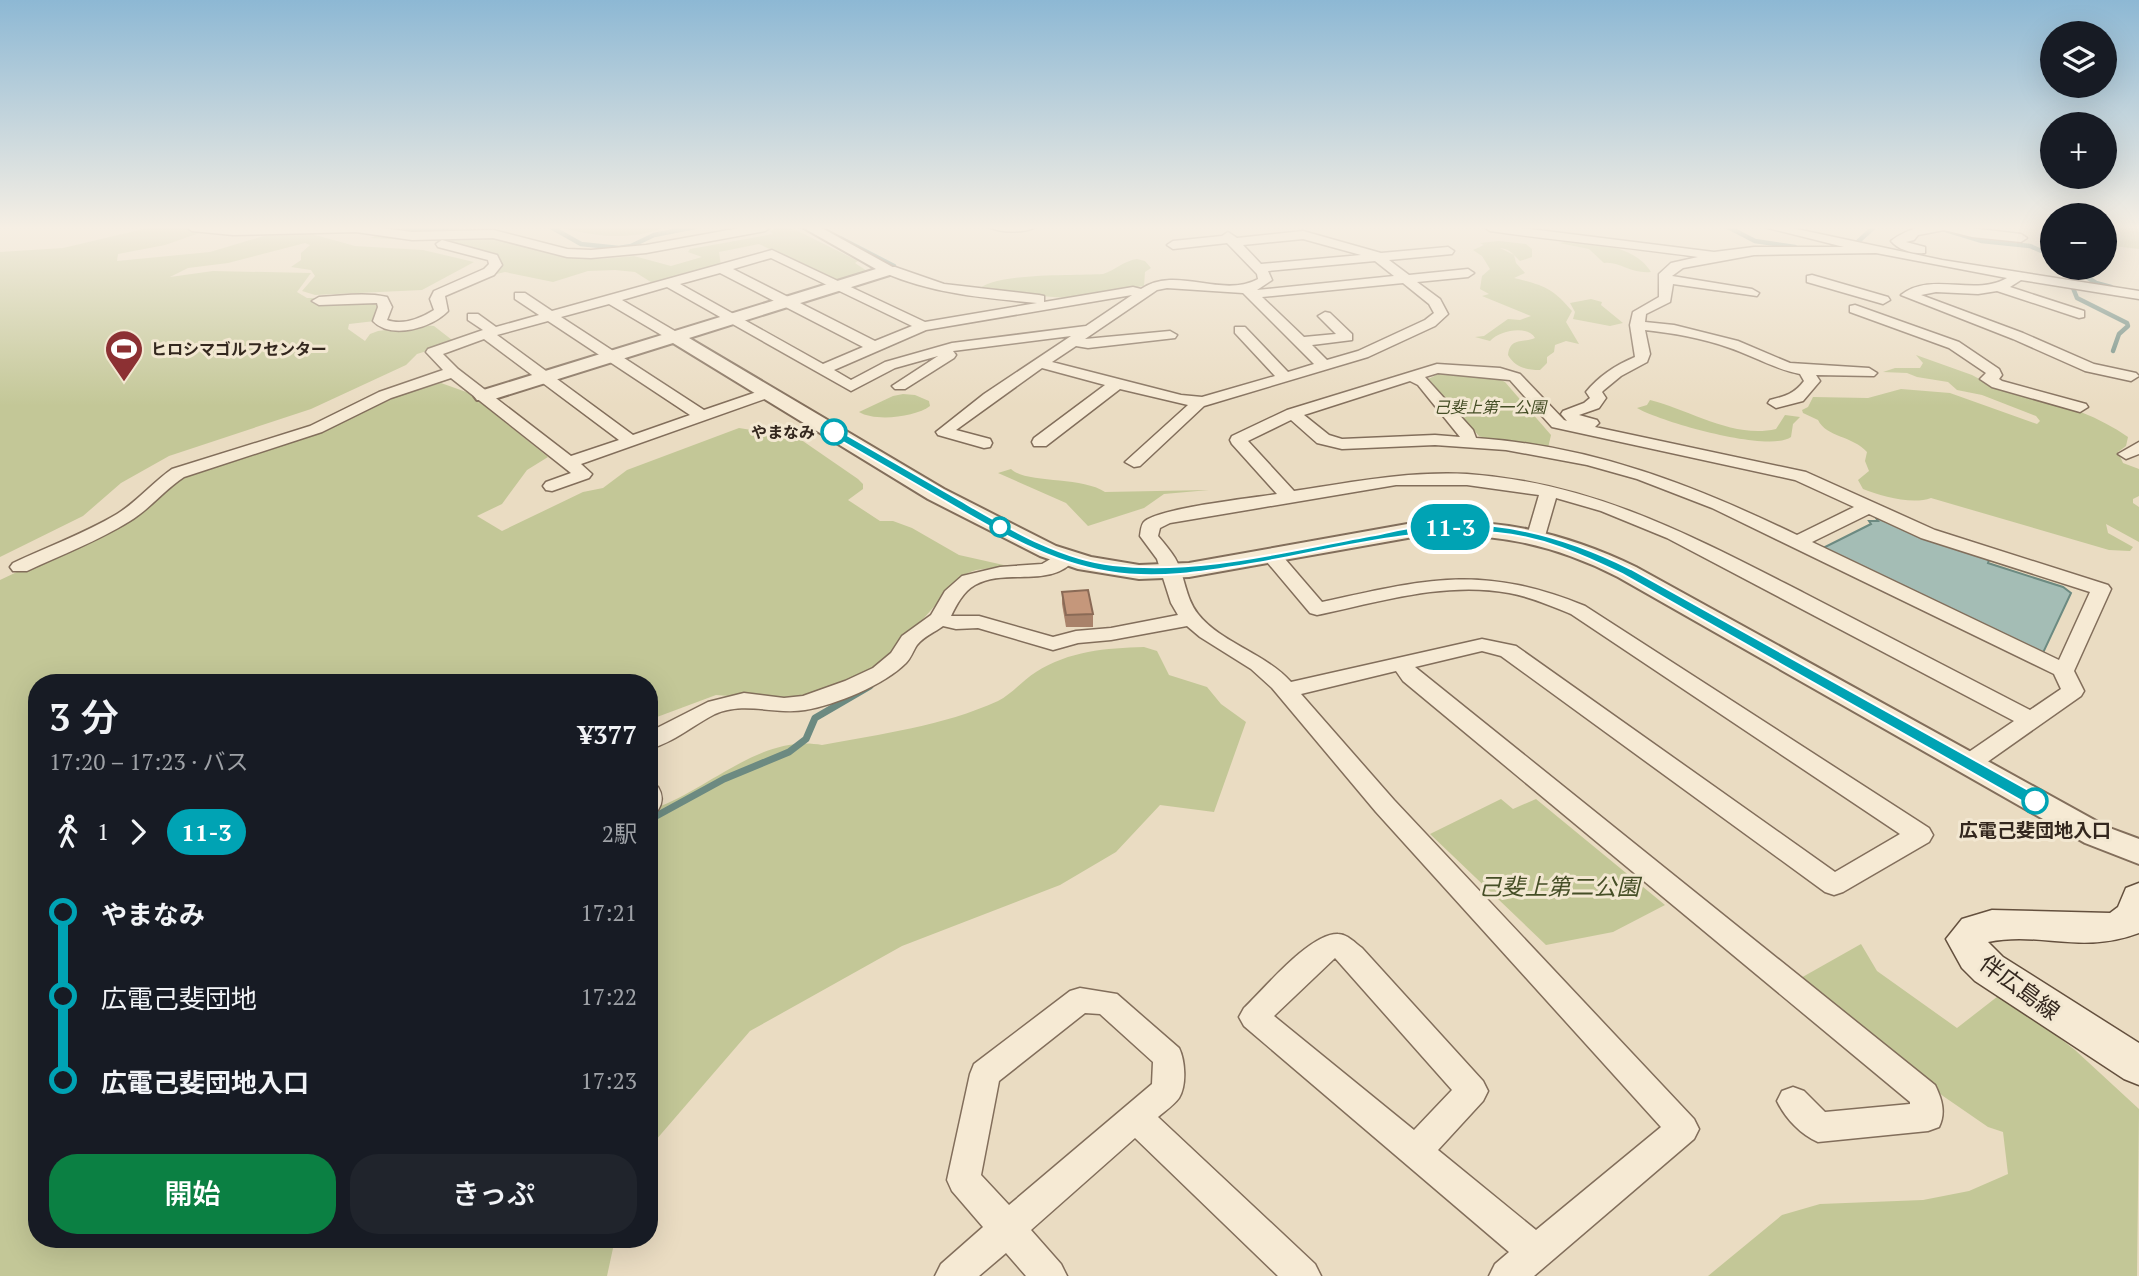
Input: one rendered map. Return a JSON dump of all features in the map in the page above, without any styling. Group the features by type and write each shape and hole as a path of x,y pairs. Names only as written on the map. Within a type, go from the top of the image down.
{"main road":[{"name":"伴広島線","path":"2139,898 2134,915 2119,926 2070,929 1992,925 1975,928 1966,939 1976,957 1989,969 2139,1066"}],"street":[{"path":"319,301 377,299 385,307 381,323 401,326 438,314 441,311 438,295 457,287"},
{"path":"552,486 583,474 453,372 433,352 490,333 656,287"},
{"path":"675,287 851,386 890,365 973,343 1090,330"},
{"path":"757,287 875,347"},
{"path":"485,396 837,287"},
{"path":"840,287 923,326"},
{"path":"936,287 1049,300 1053,304"},
{"path":"984,443 952,440 944,432 1039,363 1155,287"},
{"path":"1192,287 1250,292 1316,287"},
{"path":"1250,292 1257,287"},
{"path":"1039,363 1196,402 1363,354 1440,316 1438,304 1416,287"},
{"path":"1667,287 1665,299 1640,312 1637,339 1642,359 1619,370 1598,387 1594,391 1597,402 1570,412 1571,418 1769,462 1928,534 2101,589 2068,665 2063,670"},
{"path":"1712,287 1752,293"},
{"path":"1838,287 1883,300"},
{"path":"2085,287 2139,295"},
{"path":"1854,310 1931,288 1960,291 2000,288 2079,314"},
{"path":"824,369 923,326 1133,291 1142,294"},
{"path":"1250,292 1324,365"},
{"path":"1908,295 2018,336 2090,368 2133,377"},
{"path":"520,296 702,416"},
{"path":"611,299 946,499 1066,558 1119,570 1170,572 1437,528 1488,528 1536,536 1571,546 1619,567 2096,835 2139,852"},
{"path":"1854,310 1952,332"},
{"path":"1854,310 1954,345 1994,372 1994,375 1987,379 1997,384 2080,407"},
{"path":"472,317 545,377 631,441"},
{"path":"954,320 973,343"},
{"path":"1288,330 1330,321 1347,337 1300,342"},
{"path":"1637,324 1732,344 1772,362 1806,370 1869,373"},
{"path":"1240,330 1285,377"},
{"path":"1074,341 1088,344 1170,335"},
{"path":"900,386 973,343"},
{"path":"1289,497 1238,440 1293,413 1437,368 1500,373 1515,377 1558,424 1800,476"},
{"path":"1776,403 1791,401 1805,394 1812,381 1806,370"},
{"path":"20,567 127,516 178,473 262,443 316,429 385,395 453,372"},
{"path":"1412,376 1423,382 1468,433 1469,442"},
{"path":"1040,442 1116,384"},
{"path":"569,463 768,393"},
{"path":"1134,462 1196,407 1196,402"},
{"path":"1293,413 1323,439 1342,444 1407,440 1469,442 1554,453 1629,471 1695,494 2063,670 2073,691 1968,764"},
{"path":"1507,1276 1683,1129 1385,806 1267,670 1207,633 1191,619 1181,603 1166,559 1149,536 1149,528 1155,522 1383,482 1466,480 1549,491 1611,508 1659,527 2031,720"},
{"path":"1536,536 1549,491"},
{"path":"1798,542 1867,508"},
{"path":"1272,556 1317,609 1438,584 1466,582 1515,587 1558,601 1589,617 1920,835 1833,886 1508,651 1482,645 1286,690"},
{"path":"658,737 708,709 744,700 784,705 806,703 853,686 887,669 901,657 909,640 939,619 952,595 969,580 1000,573 1047,570 1066,558"},
{"path":"939,619 956,623 979,622 1053,644 1076,637 1111,634 1191,619"},
{"path":"1402,664 1421,684 1924,1095 1928,1117 1818,1127 1793,1101"},
{"path":"1416,1150 1472,1091 1352,956 1338,944 1321,952 1254,1017 1536,1252"},
{"path":"953,1276 1008,1229 1167,1090 1168,1057 1107,1003 1080,1000 985,1073 964,1180 1008,1229 1049,1276"},
{"path":"1136,1117 1303,1276"}],"green space":[{"path":"0,287 301,287 297,292 307,298 325,298 316,303 359,301 378,305 375,321 349,324 348,329 365,341 370,334 378,331 424,325 434,326 452,340 446,345 417,354 406,365 311,409 169,456 121,483 83,516 0,557"},
{"path":"306,287 428,287 422,290 315,295 302,291"},
{"path":"984,287 1140,287 1066,298 977,291"},
{"path":"1480,287 1541,287 1547,289 1572,311 1566,322 1579,344 1566,341 1555,345 1554,352 1547,357 1547,363 1540,370 1521,367 1508,355 1509,349 1514,343 1535,338 1531,334 1514,330 1500,334 1490,341 1475,337 1484,336 1508,319 1520,320 1531,316 1482,296 1489,294 1480,289"},
{"path":"1591,299 1602,302 1601,305 1623,323 1610,326 1573,319 1575,312 1570,303"},
{"path":"1916,355 1985,382 2077,410 2128,437 2126,446 2118,452 2123,463 2139,469 2139,496 2133,499 2133,503 2139,507 2139,542 2106,524 2108,533 2133,547 2130,551 2109,550 1931,498 1906,500 1863,489 1858,480 1869,471 1865,461 1867,452 1803,413 1802,410 1808,407 1813,397 1868,398 1901,389 1950,393 2037,424 2040,421 2036,416 1982,395 1957,390 1948,382 1907,373 1883,372 1895,368 1920,368 1923,363"},
{"name":"己斐上第一公園","path":"1443,372 1497,378 1505,382 1551,435 1548,448 1479,436 1428,379"},
{"path":"441,383 469,393 548,457 527,470 502,504 477,516 502,531 583,492 603,488 627,470 739,428 797,437 863,484 863,489 848,500 880,521 893,521 912,528 959,555 1008,566 976,570 962,575 886,661 861,675 806,697 783,700 716,695 658,717 658,674 28,674 28,1248 613,1248 607,1276 0,1276 0,580 135,516 186,475 323,432 395,397"},
{"path":"915,395 929,401 930,406 915,413 895,417 875,417 859,412 893,396"},
{"path":"1650,400 1712,422 1744,430 1776,429 1785,415 1800,417 1793,424 1791,437 1779,441 1739,439 1690,428 1637,408 1647,405"},
{"path":"1011,469 1029,477 1082,484 1105,492 1209,490 1164,494 1144,508 1088,526 1066,503 998,473"},
{"path":"1144,647 1157,651 1169,675 1207,687 1221,704 1246,722 1214,812 1160,805 1116,852 1060,885 902,946 750,1031 658,1138 658,807 754,756 776,748 799,744 822,745 956,717 998,701 1036,672 1061,659 1102,650"},
{"name":"己斐上第二公園","path":"1501,799 1513,809 1536,799 1665,905 1613,932 1546,945 1430,834"},
{"path":"1861,944 1877,971 1957,1028 2002,993 2075,1050 2139,1109 2137,1276 1708,1276 1782,1215 1820,1204 1923,1200 1969,1191 2008,1174 2003,1132 1988,1127 1943,1096 1799,979"}],"water":[{"path":"1876,518 1990,557 1988,563 2063,587 2071,593 2042,655 1823,548 1871,524 1869,521 1878,521"}],"building":[{"path":"1088,590 1093,614 1066,615 1062,592"}],"waterway":[{"path":"2073,288 2077,298 2127,323 2128,326 2119,334 2113,351"},
{"path":"658,815 724,779 789,752 806,739 815,718 870,686"}],"bus line":[{"name":"11-3","path":"834,432 936,494 993,524 1057,555 1109,569 1149,572 1199,569 1413,530 1437,528 1499,530 1536,536 1571,546 1627,572 2035,801"}],"place":[{"name":"ヒロシマゴルフセンター","path":"124,383"},
{"name":"やまなみ","path":"834,432"},
{"name":"広電己斐団地入口","path":"2035,801"}]}
